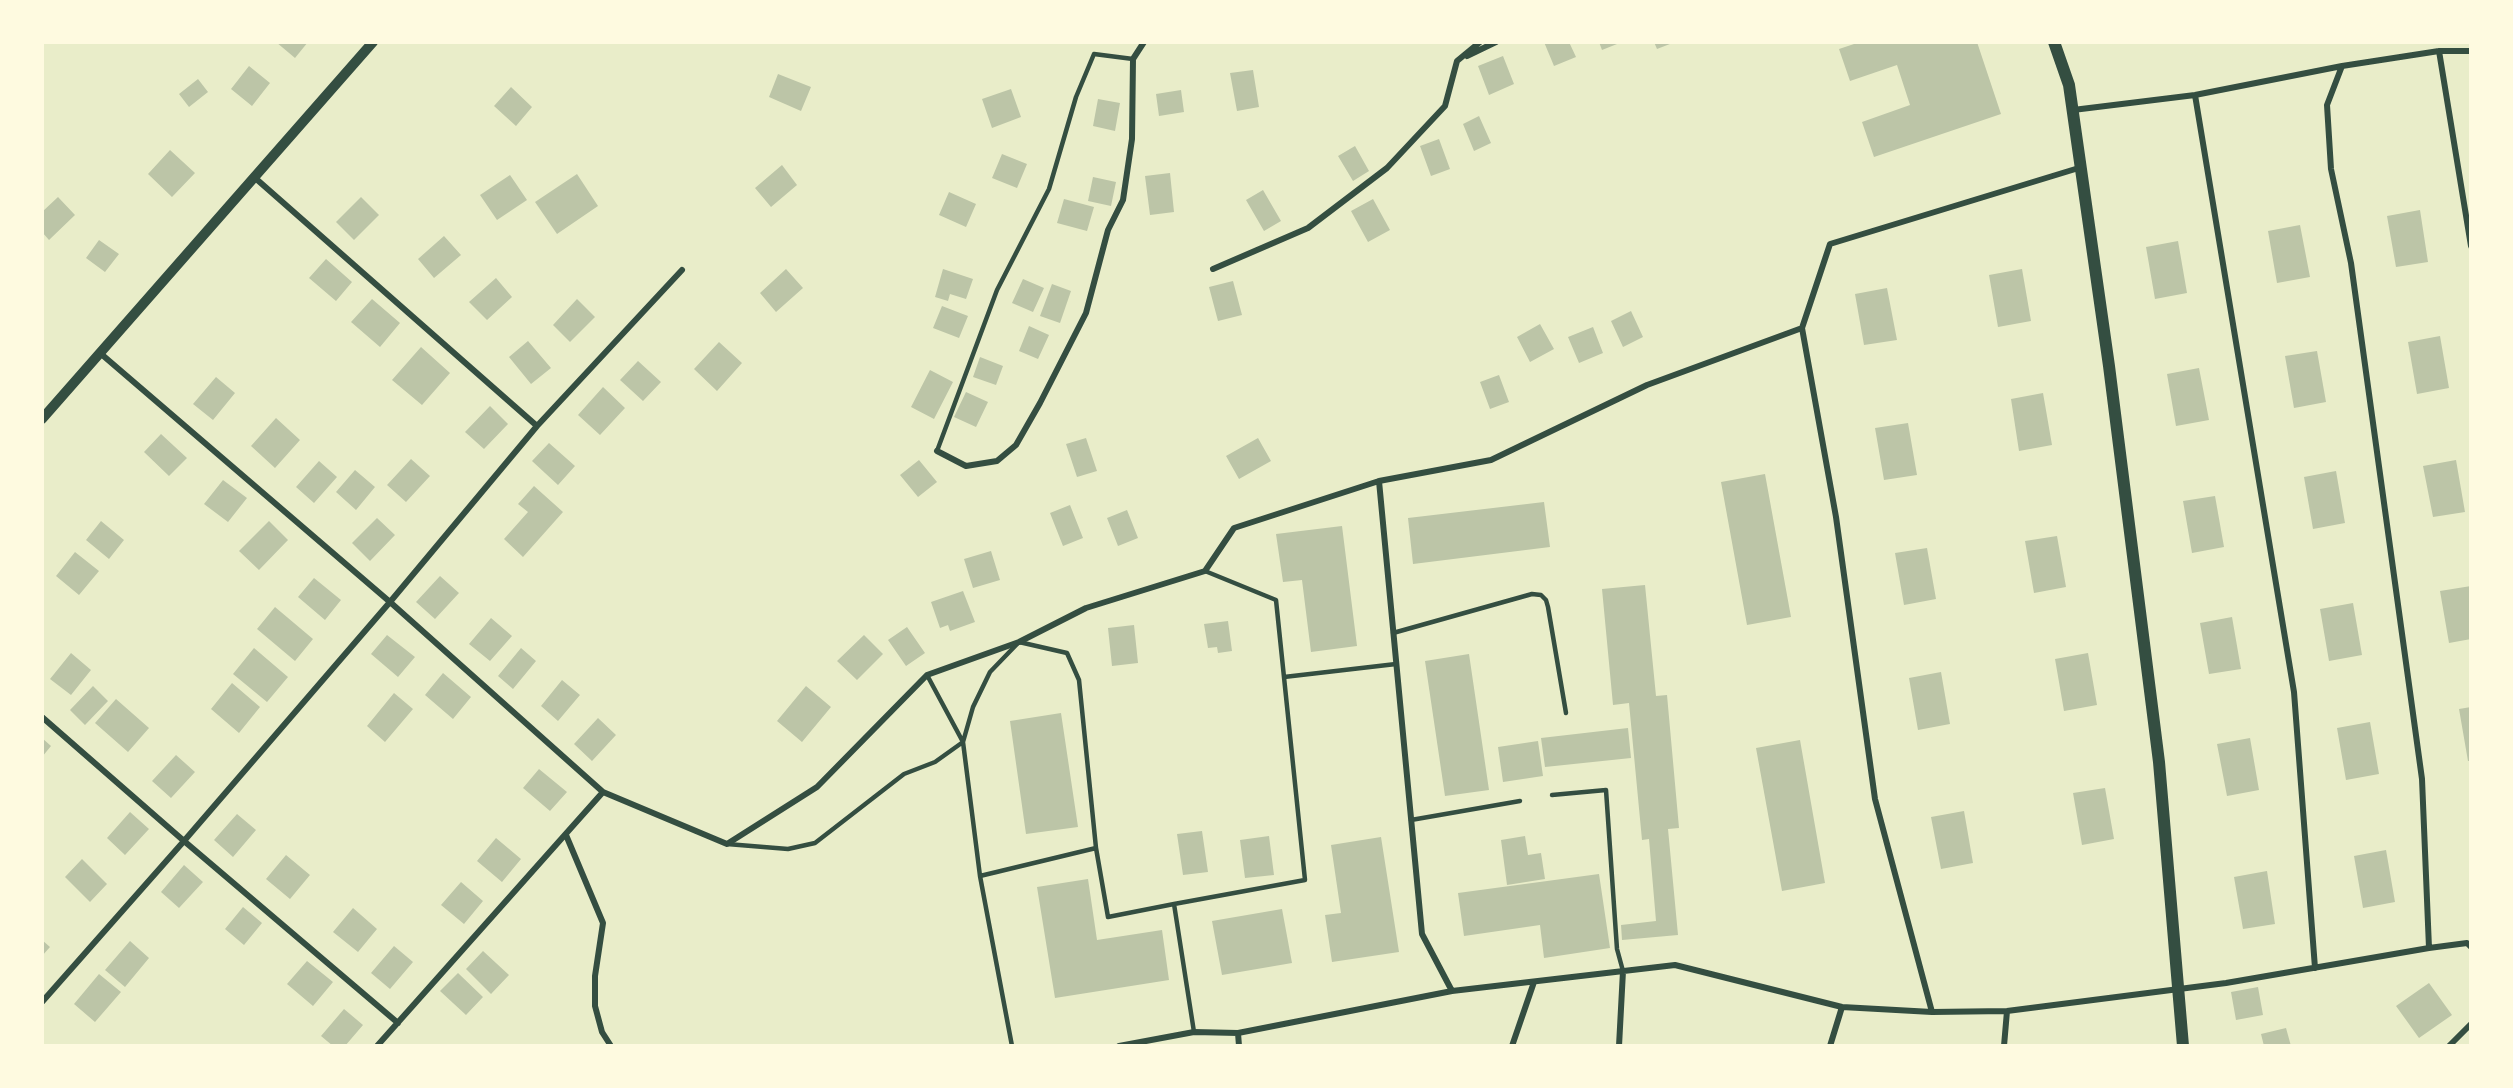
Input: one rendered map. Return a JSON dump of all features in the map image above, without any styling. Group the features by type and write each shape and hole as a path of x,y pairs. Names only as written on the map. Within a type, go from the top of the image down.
{"main road":[{"path":"2054,42 2069,85 2082,167 2159,762 2183,1046"}],"street":[{"path":"42,419 373,42"},
{"path":"937,451 966,466 997,461 1016,445 1081,323 1086,313 1108,230 1123,200 1132,139 1133,59 1144,42"},
{"path":"1213,269 1308,228 1387,168 1445,106 1457,61 1480,42"},
{"path":"1457,61 1496,42"},
{"path":"2073,111 2195,95 2342,66 2439,51 2471,51"},
{"path":"2439,51 2471,246"},
{"path":"2342,66 2327,105 2331,169 2351,263 2422,779 2429,948"},
{"path":"2195,95 2294,692 2315,968"},
{"path":"1932,1012 1875,799 1836,517 1802,328 1830,244 2082,167"},
{"path":"254,177 537,426"},
{"path":"42,1002 390,602 537,426 681,270"},
{"path":"100,353 390,602 603,792 727,844 817,787 927,675 1019,642 1086,608 1205,570 1234,528 1378,481 1491,460 1647,385 1802,328"},
{"path":"1378,481 1422,934 1452,991"},
{"path":"42,717 398,1023"},
{"path":"377,1046 603,792"},
{"path":"566,836 603,922 595,976 595,1006 603,1032 611,1046"},
{"path":"1119,1046 1194,1032 1238,1033 1452,991 1675,965 1842,1006 1932,1012 2007,1011 2179,989 2429,948 2467,943 2471,947"},
{"path":"1619,1046 1623,971"},
{"path":"1512,1046 1534,982"},
{"path":"1830,1046 1842,1006"},
{"path":"2004,1046 2007,1011"},
{"path":"2449,1046 2471,1024"},
{"path":"1238,1033 1239,1046"}],"lane":[{"path":"937,451 997,290 1049,189 1076,97 1094,54 1133,59"},
{"path":"727,844 788,849 815,843 904,774 935,762 963,742 973,706 990,672 1019,642 1067,654 1080,680 1096,848 1108,917 1305,880 1276,600 1205,570"},
{"path":"1393,633 1532,594 1541,595 1548,607 1566,713"},
{"path":"1284,676 1396,663"},
{"path":"927,675 963,742 980,876 1012,1046"},
{"path":"1552,795 1606,790 1617,949 1623,971"},
{"path":"1411,820 1520,801"},
{"path":"980,876 1096,848"},
{"path":"1174,904 1194,1032"}],"building":[{"path":"276,42 308,42 295,58"},
{"path":"1544,42 1569,42 1576,57 1554,66"},
{"path":"1599,42 1622,42 1602,50"},
{"path":"1654,42 1675,42 1657,49"},
{"path":"1860,42 1977,42 2001,114 1874,157 1862,122 1910,105 1897,65 1850,81 1839,49"},
{"path":"1503,56 1514,84 1489,95 1478,66"},
{"path":"249,66 270,83 252,106 231,89"},
{"path":"1253,70 1259,107 1237,111 1230,73"},
{"path":"778,74 811,87 801,111 769,97"},
{"path":"198,79 208,92 189,107 179,94"},
{"path":"511,87 532,107 516,126 494,106"},
{"path":"1011,89 1021,117 992,128 982,99"},
{"path":"1181,90 1184,112 1159,116 1156,94"},
{"path":"1098,99 1120,103 1115,131 1093,126"},
{"path":"1479,116 1491,143 1474,151 1463,124"},
{"path":"1439,139 1450,169 1431,176 1420,146"},
{"path":"1355,146 1369,171 1353,181 1338,156"},
{"path":"170,150 195,173 172,197 148,174"},
{"path":"1002,154 1027,164 1017,188 992,178"},
{"path":"782,165 797,185 771,207 755,188"},
{"path":"1170,173 1174,212 1150,215 1145,176"},
{"path":"577,174 598,206 557,234 535,202"},
{"path":"510,175 527,200 497,220 480,195"},
{"path":"1093,177 1116,182 1111,206 1088,201"},
{"path":"1263,190 1281,221 1264,231 1246,200"},
{"path":"949,192 976,204 966,227 939,215"},
{"path":"58,197 75,215 49,240 42,232 42,212"},
{"path":"361,197 379,215 354,240 336,222"},
{"path":"1064,199 1094,207 1087,231 1057,223"},
{"path":"1373,199 1390,230 1368,242 1351,211"},
{"path":"2420,210 2428,262 2396,267 2387,216"},
{"path":"2300,225 2310,277 2277,283 2268,231"},
{"path":"444,236 461,255 434,278 418,259"},
{"path":"99,240 119,254 105,272 86,258"},
{"path":"2178,241 2187,293 2155,299 2146,247"},
{"path":"326,259 352,282 336,301 309,278"},
{"path":"786,269 803,288 776,312 760,293"},
{"path":"943,269 973,279 966,299 950,294 948,301 935,297"},
{"path":"2022,269 2031,321 1998,327 1989,275"},
{"path":"496,278 512,297 487,320 469,302"},
{"path":"1023,279 1044,288 1033,312 1012,303"},
{"path":"1233,281 1242,315 1218,321 1209,287"},
{"path":"1052,284 1071,291 1060,323 1040,316"},
{"path":"1887,288 1897,340 1864,345 1855,294"},
{"path":"372,299 400,323 380,347 351,322"},
{"path":"577,299 595,317 570,342 553,325"},
{"path":"942,306 968,316 959,338 933,328"},
{"path":"1631,311 1643,337 1623,347 1611,321"},
{"path":"1540,324 1554,349 1530,362 1517,337"},
{"path":"1029,326 1049,335 1038,359 1019,351"},
{"path":"1593,327 1603,353 1579,363 1568,337"},
{"path":"2440,336 2449,388 2417,394 2408,342"},
{"path":"528,341 551,368 531,384 509,357"},
{"path":"719,342 742,363 717,391 694,369"},
{"path":"421,347 450,373 422,405 392,380"},
{"path":"2317,351 2326,402 2294,408 2285,356"},
{"path":"980,357 1003,366 996,385 973,377"},
{"path":"638,361 661,382 643,401 620,380"},
{"path":"2199,368 2209,420 2176,426 2167,374"},
{"path":"930,370 953,382 934,419 911,407"},
{"path":"1499,375 1509,402 1490,409 1480,382"},
{"path":"216,377 235,393 213,420 193,404"},
{"path":"603,387 625,408 600,435 578,415"},
{"path":"966,392 988,402 976,427 954,417"},
{"path":"2043,393 2052,445 2019,451 2011,399"},
{"path":"490,406 508,424 484,449 465,432"},
{"path":"276,418 300,440 275,468 251,446"},
{"path":"1908,423 1917,475 1884,480 1875,428"},
{"path":"161,434 187,458 169,476 144,452"},
{"path":"1086,438 1097,471 1077,477 1066,444"},
{"path":"1258,438 1271,461 1239,479 1226,456"},
{"path":"549,443 575,466 558,485 532,461"},
{"path":"411,459 430,476 406,502 387,485"},
{"path":"919,460 937,482 918,497 900,475"},
{"path":"2456,460 2465,512 2433,517 2423,466"},
{"path":"319,461 337,477 314,503 296,487"},
{"path":"355,470 375,487 356,510 336,492"},
{"path":"2336,471 2345,523 2313,529 2304,477"},
{"path":"1765,474 1791,617 1747,625 1721,482"},
{"path":"223,480 247,498 228,522 204,504"},
{"path":"534,486 563,512 523,557 504,539 528,512 518,504"},
{"path":"2215,496 2224,547 2192,553 2183,501"},
{"path":"1544,502 1550,547 1413,564 1408,518"},
{"path":"1070,505 1083,538 1063,546 1050,513"},
{"path":"1127,510 1138,538 1118,546 1107,518"},
{"path":"377,518 395,535 370,561 352,543"},
{"path":"101,521 124,540 109,559 86,540"},
{"path":"269,521 288,540 259,570 239,551"},
{"path":"1342,526 1357,646 1311,652 1302,580 1283,582 1276,534"},
{"path":"2057,536 2066,587 2034,593 2025,541"},
{"path":"1927,548 1936,599 1904,605 1895,553"},
{"path":"991,551 1000,580 973,588 964,559"},
{"path":"75,552 99,571 79,595 56,576"},
{"path":"440,576 459,593 435,619 416,602"},
{"path":"314,578 341,600 325,620 298,597"},
{"path":"1645,585 1656,696 1667,695 1679,828 1668,829 1678,935 1622,940 1621,925 1656,921 1649,839 1642,840 1629,703 1613,705 1602,589"},
{"path":"2471,586 2471,639 2449,643 2440,591"},
{"path":"963,591 975,622 950,631 948,625 940,628 931,602"},
{"path":"2353,603 2362,655 2329,661 2320,609"},
{"path":"275,607 313,639 295,661 257,629"},
{"path":"2232,617 2241,669 2209,674 2200,623"},
{"path":"491,618 512,636 490,661 469,644"},
{"path":"1228,621 1232,651 1218,653 1217,647 1208,648 1204,624"},
{"path":"1134,625 1138,663 1112,666 1108,628"},
{"path":"907,627 925,653 906,666 888,640"},
{"path":"387,635 415,657 398,677 371,654"},
{"path":"864,635 883,654 857,680 837,661"},
{"path":"254,648 288,677 267,702 233,674"},
{"path":"521,648 536,661 513,689 498,676"},
{"path":"71,653 91,670 71,695 50,679"},
{"path":"2088,653 2097,705 2064,711 2055,659"},
{"path":"1469,654 1489,790 1445,796 1425,661"},
{"path":"1941,672 1950,724 1918,730 1909,678"},
{"path":"443,673 471,697 453,719 425,695"},
{"path":"562,680 580,695 558,721 541,706"},
{"path":"232,683 260,707 239,733 211,709"},
{"path":"93,686 108,701 85,725 70,710"},
{"path":"806,686 831,707 802,742 777,721"},
{"path":"394,693 413,709 385,742 367,726"},
{"path":"116,699 149,728 128,752 95,723"},
{"path":"2471,707 2471,761 2468,761 2459,709"},
{"path":"1061,713 1078,827 1026,834 1010,721"},
{"path":"598,718 616,735 592,761 574,744"},
{"path":"2370,722 2379,774 2346,780 2337,728"},
{"path":"1628,728 1631,758 1545,767 1541,738"},
{"path":"42,738 51,746 42,757"},
{"path":"2250,738 2259,790 2227,796 2217,744"},
{"path":"1800,740 1825,883 1782,891 1756,748"},
{"path":"1538,741 1543,776 1503,782 1498,747"},
{"path":"176,755 195,772 171,798 152,781"},
{"path":"539,769 567,792 550,811 523,788"},
{"path":"2105,788 2114,839 2082,845 2073,793"},
{"path":"1964,811 1973,863 1941,869 1931,817"},
{"path":"130,812 149,829 125,855 107,838"},
{"path":"237,814 256,830 233,857 214,840"},
{"path":"1202,831 1208,872 1183,875 1177,834"},
{"path":"1269,836 1274,875 1245,878 1240,840"},
{"path":"1525,836 1528,855 1541,853 1545,879 1507,885 1501,840"},
{"path":"1381,837 1399,952 1332,962 1325,915 1341,913 1331,845"},
{"path":"496,838 521,859 502,882 477,861"},
{"path":"2386,850 2395,902 2363,908 2354,856"},
{"path":"286,855 310,875 290,899 266,879"},
{"path":"82,859 107,884 90,902 65,877"},
{"path":"184,865 203,882 179,908 161,892"},
{"path":"2267,871 2275,924 2243,929 2234,877"},
{"path":"1599,874 1610,948 1544,958 1540,925 1464,936 1458,893"},
{"path":"1088,879 1097,940 1162,930 1169,980 1055,998 1037,887"},
{"path":"461,882 483,901 464,924 441,905"},
{"path":"243,907 262,923 244,945 225,929"},
{"path":"353,908 377,929 358,952 333,932"},
{"path":"1282,909 1292,963 1222,975 1212,921"},
{"path":"42,940 50,947 42,956"},
{"path":"130,941 149,958 125,987 105,970"},
{"path":"394,946 413,962 390,989 371,973"},
{"path":"483,951 509,975 491,994 466,969"},
{"path":"307,961 333,982 313,1006 287,984"},
{"path":"458,973 483,997 466,1015 440,991"},
{"path":"99,974 121,992 95,1022 74,1004"},
{"path":"2429,983 2452,1015 2419,1038 2396,1006"},
{"path":"2258,987 2263,1015 2236,1020 2231,992"},
{"path":"344,1009 363,1025 345,1046 333,1046 321,1036"},
{"path":"2286,1028 2291,1046 2264,1046 2261,1034"}]}
